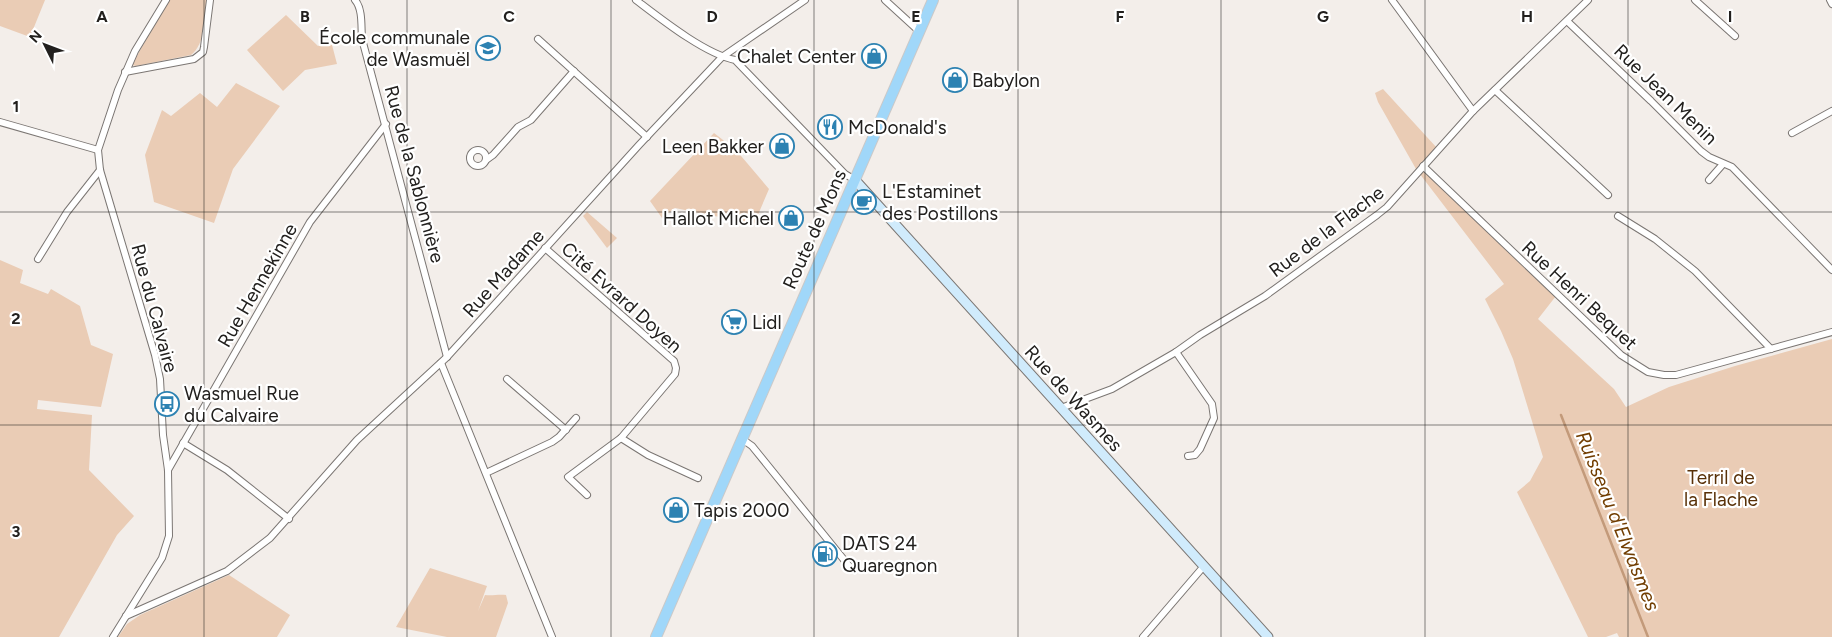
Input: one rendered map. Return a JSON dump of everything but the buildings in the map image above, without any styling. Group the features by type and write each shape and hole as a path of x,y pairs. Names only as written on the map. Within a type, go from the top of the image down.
{"main road":[{"name":"Route de Mons","path":"656,637 934,0"}],"street":[{"path":"0,122 98,150 110,112 126,72 139,44 166,0"},
{"path":"126,72 194,59 199,56 204,47 210,0"},
{"path":"636,0 664,22 722,57 735,60 743,66 846,174 855,180"},
{"name":"Rue Madame","path":"126,616 227,571 270,538 357,440 447,357 722,57 805,0"},
{"path":"885,0 920,32"},
{"path":"1392,0 1473,111"},
{"path":"1694,0 1735,36"},
{"path":"1830,0 1832,4"},
{"name":"Rue de la Sablonnière","path":"358,1 362,39 447,357"},
{"name":"Rue de la Flache","path":"1061,408 1112,389 1176,352 1200,335 1265,296 1377,215 1387,207 1473,111 1585,1"},
{"name":"Rue Jean Menin","path":"1567,20 1651,100 1700,151 1708,157 1732,167 1832,270"},
{"path":"538,39 647,137"},
{"path":"486,160 493,156 518,127 531,120 574,71"},
{"path":"1495,90 1608,195"},
{"path":"1792,133 1832,111"},
{"name":"Rue Hennekinne","path":"168,470 310,222 386,124"},
{"name":"Rue du Calvaire","path":"98,150 100,170 155,355 160,378 168,470 169,536 162,558 114,637"},
{"path":"1709,180 1724,164"},
{"name":"Rue Henri Bequet","path":"1423,166 1622,356 1648,372 1664,375 1689,373 1832,332"},
{"path":"38,259 67,212 100,170"},
{"name":"Rue de Wasmes","path":"855,180 1268,637"},
{"path":"1618,216 1655,239 1695,271 1771,349"},
{"name":"Cité Evrard Doyen","path":"545,248 674,360 676,364 675,374 621,438 568,477 587,495"},
{"path":"1176,352 1212,404 1214,418 1200,450 1188,456"},
{"path":"441,363 552,637"},
{"path":"507,379 566,430"},
{"path":"486,472 552,442 576,418"},
{"path":"621,438 648,455 698,478"},
{"path":"742,439 752,446 849,566"},
{"path":"183,443 227,470 288,519"},
{"path":"1143,637 1204,566"}],"green space":[{"path":"0,0 45,0 30,37 0,26"},
{"path":"169,0 206,0 202,37 196,50 191,55 136,66 132,65 158,18"},
{"path":"286,15 318,46 331,41 337,64 305,70 283,91 247,50"},
{"path":"236,83 280,106 233,169 214,223 154,202 145,155 162,110 171,116 200,93 217,107"},
{"name":"Terril de la Flache","path":"1383,89 1437,148 1420,166 1556,296 1538,319 1614,389 1626,407 1669,387 1735,366 1832,339 1832,637 1619,637 1617,633 1606,637 1588,637 1517,492 1530,481 1543,457 1513,359 1485,299 1504,284 1416,169 1378,102 1375,93"},
{"path":"714,133 736,150 769,189 754,224 675,208 662,218 650,201"},
{"path":"587,212 617,238 607,248 583,216"},
{"path":"0,260 23,270 20,283 48,294 51,289 80,306 91,345 113,354 101,407 38,400 37,409 92,415 89,470 134,516 117,535 59,637 0,637"},
{"path":"430,568 487,586 478,611 485,595 506,595 508,603 496,637 447,637 396,627"},
{"path":"229,575 290,615 277,637 118,637 127,624 140,615"}],"waterway":[{"name":"Ruisseau d'Elwasmes","path":"1561,415 1648,637"}],"place":[{"name":"École communale de Wasmuël","path":"488,48"},
{"name":"Chalet Center","path":"874,56"},
{"name":"Babylon","path":"955,80"},
{"name":"McDonald's","path":"830,127"},
{"name":"Leen Bakker","path":"782,146"},
{"name":"L'Estaminet des Postillons","path":"864,202"},
{"name":"Hallot Michel","path":"791,218"},
{"name":"Lidl","path":"734,322"},
{"name":"Wasmuel Rue du Calvaire","path":"167,404"},
{"name":"Tapis 2000","path":"676,510"},
{"name":"DATS 24 Quaregnon","path":"825,554"}]}
